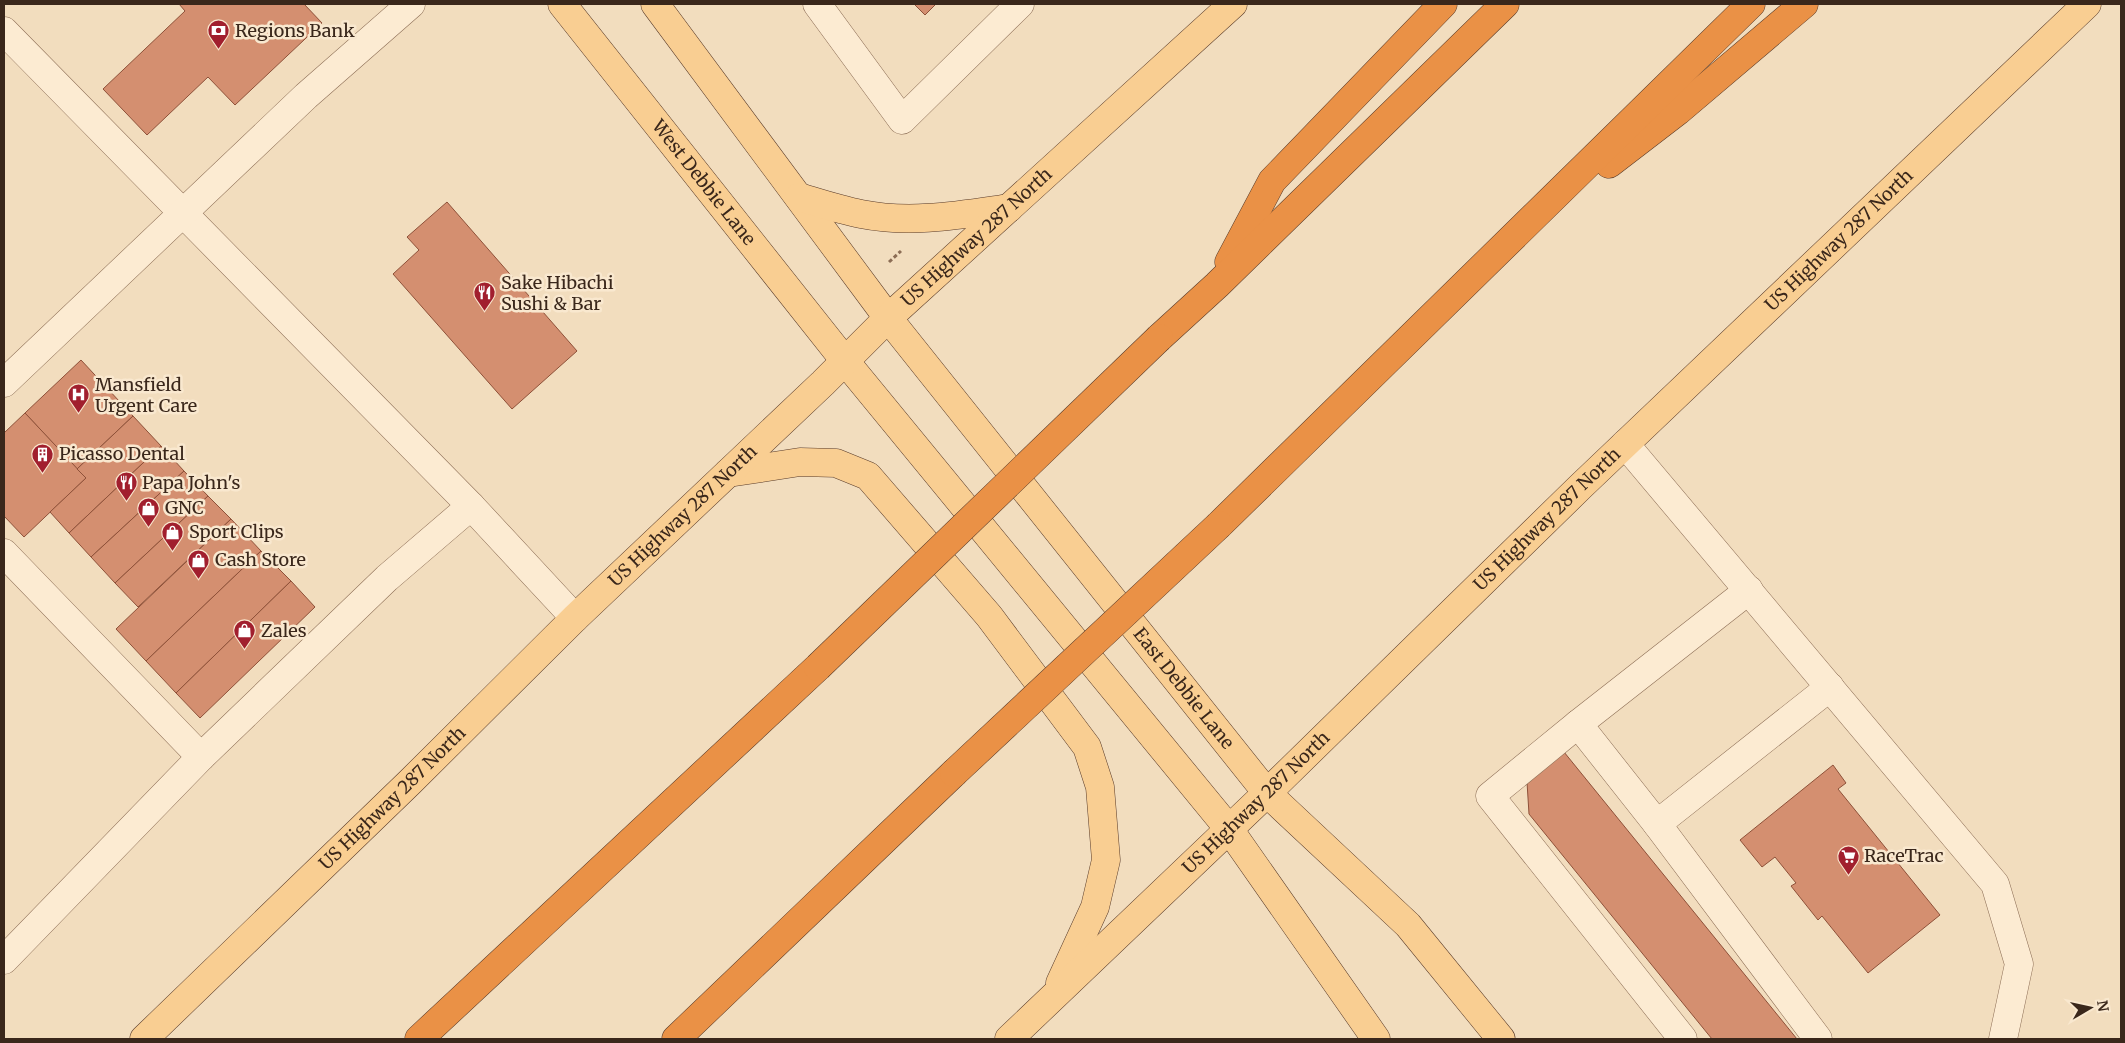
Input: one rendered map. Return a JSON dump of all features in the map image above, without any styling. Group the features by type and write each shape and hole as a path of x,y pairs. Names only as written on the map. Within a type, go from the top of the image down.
{"highway":[{"path":"1217,284 1272,181 1443,4"},
{"path":"419,1039 818,667 1505,4"},
{"path":"676,1039 954,773 1219,525 1752,4"},
{"path":"1532,218 1583,183 1678,112 1804,4"},
{"path":"410,1039 449,1010"}],"main road":[{"name":"West Debbie Lane","path":"562,4 845,361"},
{"path":"655,4 888,318"},
{"name":"US Highway 287 North","path":"144,1039 410,782 575,618 888,318 1233,4"},
{"name":"US Highway 287 North","path":"1009,1039 1267,793 1625,444 2087,4"},
{"path":"799,197 862,215 912,219 950,217 1009,208"},
{"name":"East Debbie Lane","path":"888,318 1267,793 1408,926 1501,1039"},
{"path":"845,361 1229,829 1376,1039"},
{"path":"728,473 800,462 836,463 868,476 989,616 1088,747 1100,787 1106,860 1095,907 1054,996"}],"lane":[{"path":"816,4 902,120 1020,4"},
{"path":"4,383 306,96 405,6"},
{"path":"4,31 471,506 575,618"},
{"path":"1625,444 1995,884 2019,964 2003,1039"},
{"path":"4,960 201,757 387,578 471,506"},
{"path":"4,553 201,757"},
{"path":"1683,1039 1490,796 1578,724 1749,590"},
{"path":"1657,824 1830,688"},
{"path":"1578,724 1657,824 1818,1039"}],"path":[{"path":"889,262 906,248"}],"building":[{"name":"Regions Bank","path":"179,4 304,4 322,23 235,105 208,77 147,135 103,89 185,11"},
{"path":"914,4 936,4 925,15"},
{"name":"Sake Hibachi Sushi & Bar","path":"447,202 577,351 512,409 393,274 419,250 407,237"},
{"name":"Mansfield Urgent Care","path":"81,360 133,416 77,469 25,413"},
{"name":"Picasso Dental","path":"25,413 86,478 24,537 4,516 4,433"},
{"path":"133,416 161,446 69,533 50,512 86,478 77,469"},
{"name":"Papa John's","path":"161,446 184,471 91,557 69,533"},
{"name":"GNC","path":"184,471 208,496 115,583 91,557"},
{"name":"Sport Clips","path":"208,496 231,519 138,607 115,583"},
{"name":"Cash Store","path":"231,519 261,551 146,661 116,629"},
{"path":"261,551 291,581 176,693 146,661"},
{"name":"Zales","path":"291,581 315,607 200,718 176,693"},
{"path":"1564,752 1797,1039 1712,1039 1529,814 1527,782"},
{"name":"RaceTrac","path":"1833,765 1846,783 1838,789 1940,915 1868,973 1822,916 1818,920 1791,886 1796,883 1775,857 1762,867 1740,840"}],"place":[{"name":"Regions Bank","path":"219,50"},
{"name":"Sake Hibachi Sushi & Bar","path":"485,312"},
{"name":"Mansfield Urgent Care","path":"79,414"},
{"name":"Picasso Dental","path":"43,473"},
{"name":"Papa John's","path":"126,502"},
{"name":"GNC","path":"149,527"},
{"name":"Sport Clips","path":"173,551"},
{"name":"Cash Store","path":"199,579"},
{"name":"Zales","path":"245,650"},
{"name":"RaceTrac","path":"1848,875"}]}
